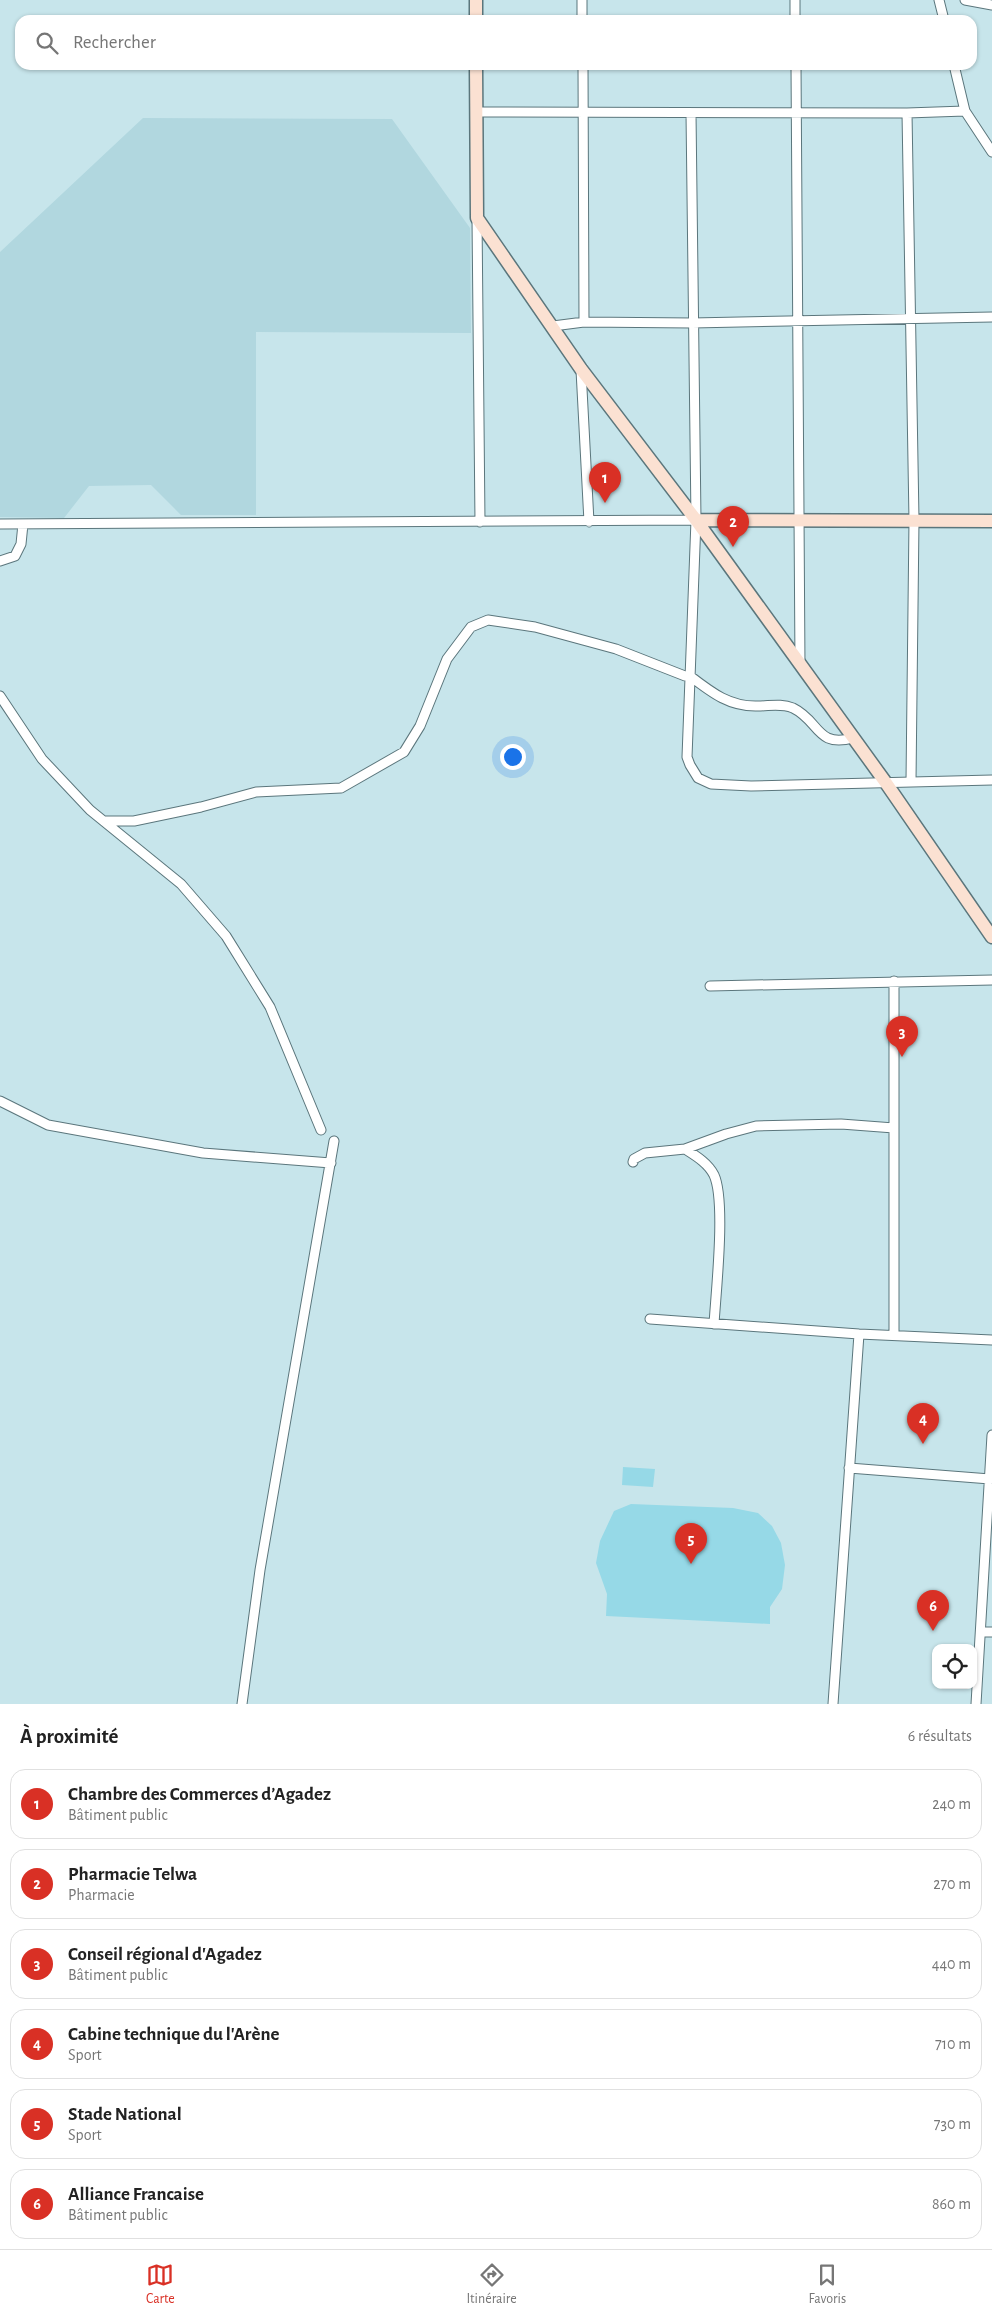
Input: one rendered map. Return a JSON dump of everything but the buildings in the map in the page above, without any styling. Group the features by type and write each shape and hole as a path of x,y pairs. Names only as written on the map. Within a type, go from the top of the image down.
{"main road":[{"path":"476,0 476,15"},
{"path":"476,70 477,218 581,368 696,520 886,783 992,937"},
{"path":"696,520 992,521"}],"street":[{"path":"582,0 582,15"},
{"path":"795,0 795,15"},
{"path":"939,0 943,15"},
{"path":"965,0 992,5"},
{"path":"583,70 584,322"},
{"path":"796,70 800,665"},
{"path":"955,70 965,111 992,152"},
{"path":"477,112 907,113 965,111"},
{"path":"691,113 692,323 696,520 687,757 690,765 698,778 711,784 751,786 992,780"},
{"path":"907,113 914,520 911,781"},
{"path":"477,218 480,522"},
{"path":"553,326 584,322 692,323 992,317"},
{"path":"581,368 589,522"},
{"path":"0,524 696,520"},
{"path":"0,561 16,556 21,544 24,524"},
{"path":"104,821 134,821 201,807 256,792 341,788 404,752 420,726 447,659 470,626 488,620 535,627 616,649 685,676 690,676 722,700 735,704 758,706 781,705 798,711 830,741 840,742 853,738"},
{"path":"0,696 42,759 90,810 181,884 226,936 270,1007 320,1130"},
{"path":"710,986 992,980"},
{"path":"894,981 894,1334"},
{"path":"0,1101 48,1125 203,1153 331,1163"},
{"path":"634,1162 634,1159 645,1153 685,1149 726,1134 756,1126 841,1124 894,1128"},
{"path":"242,1704 260,1570 334,1141"},
{"path":"685,1149 704,1162 714,1176 720,1208 714,1324"},
{"path":"650,1320 859,1334 894,1334 992,1340"},
{"path":"832,1704 859,1334"},
{"path":"976,1704 992,1435"},
{"path":"849,1468 990,1478"},
{"path":"981,1632 992,1632"}],"shaded area":[{"path":"143,118 392,119 470,228 471,333 256,332 256,515 181,515 151,485 89,486 64,518 0,517 0,252"},
{"path":"623,1467 655,1469 653,1487 622,1485"},
{"path":"631,1504 733,1508 758,1513 772,1526 781,1543 785,1565 782,1589 770,1607 770,1624 606,1616 607,1594 596,1563 600,1541 614,1511"}],"place":[{"name":"Chambre des Commerces d’Agadez","path":"605,503"},
{"name":"Pharmacie Telwa","path":"733,547"},
{"name":"Conseil régional d'Agadez","path":"902,1057"},
{"name":"Cabine technique du l'Arène","path":"923,1444"},
{"name":"Stade National","path":"691,1564"},
{"name":"Alliance Francaise","path":"933,1631"}]}
